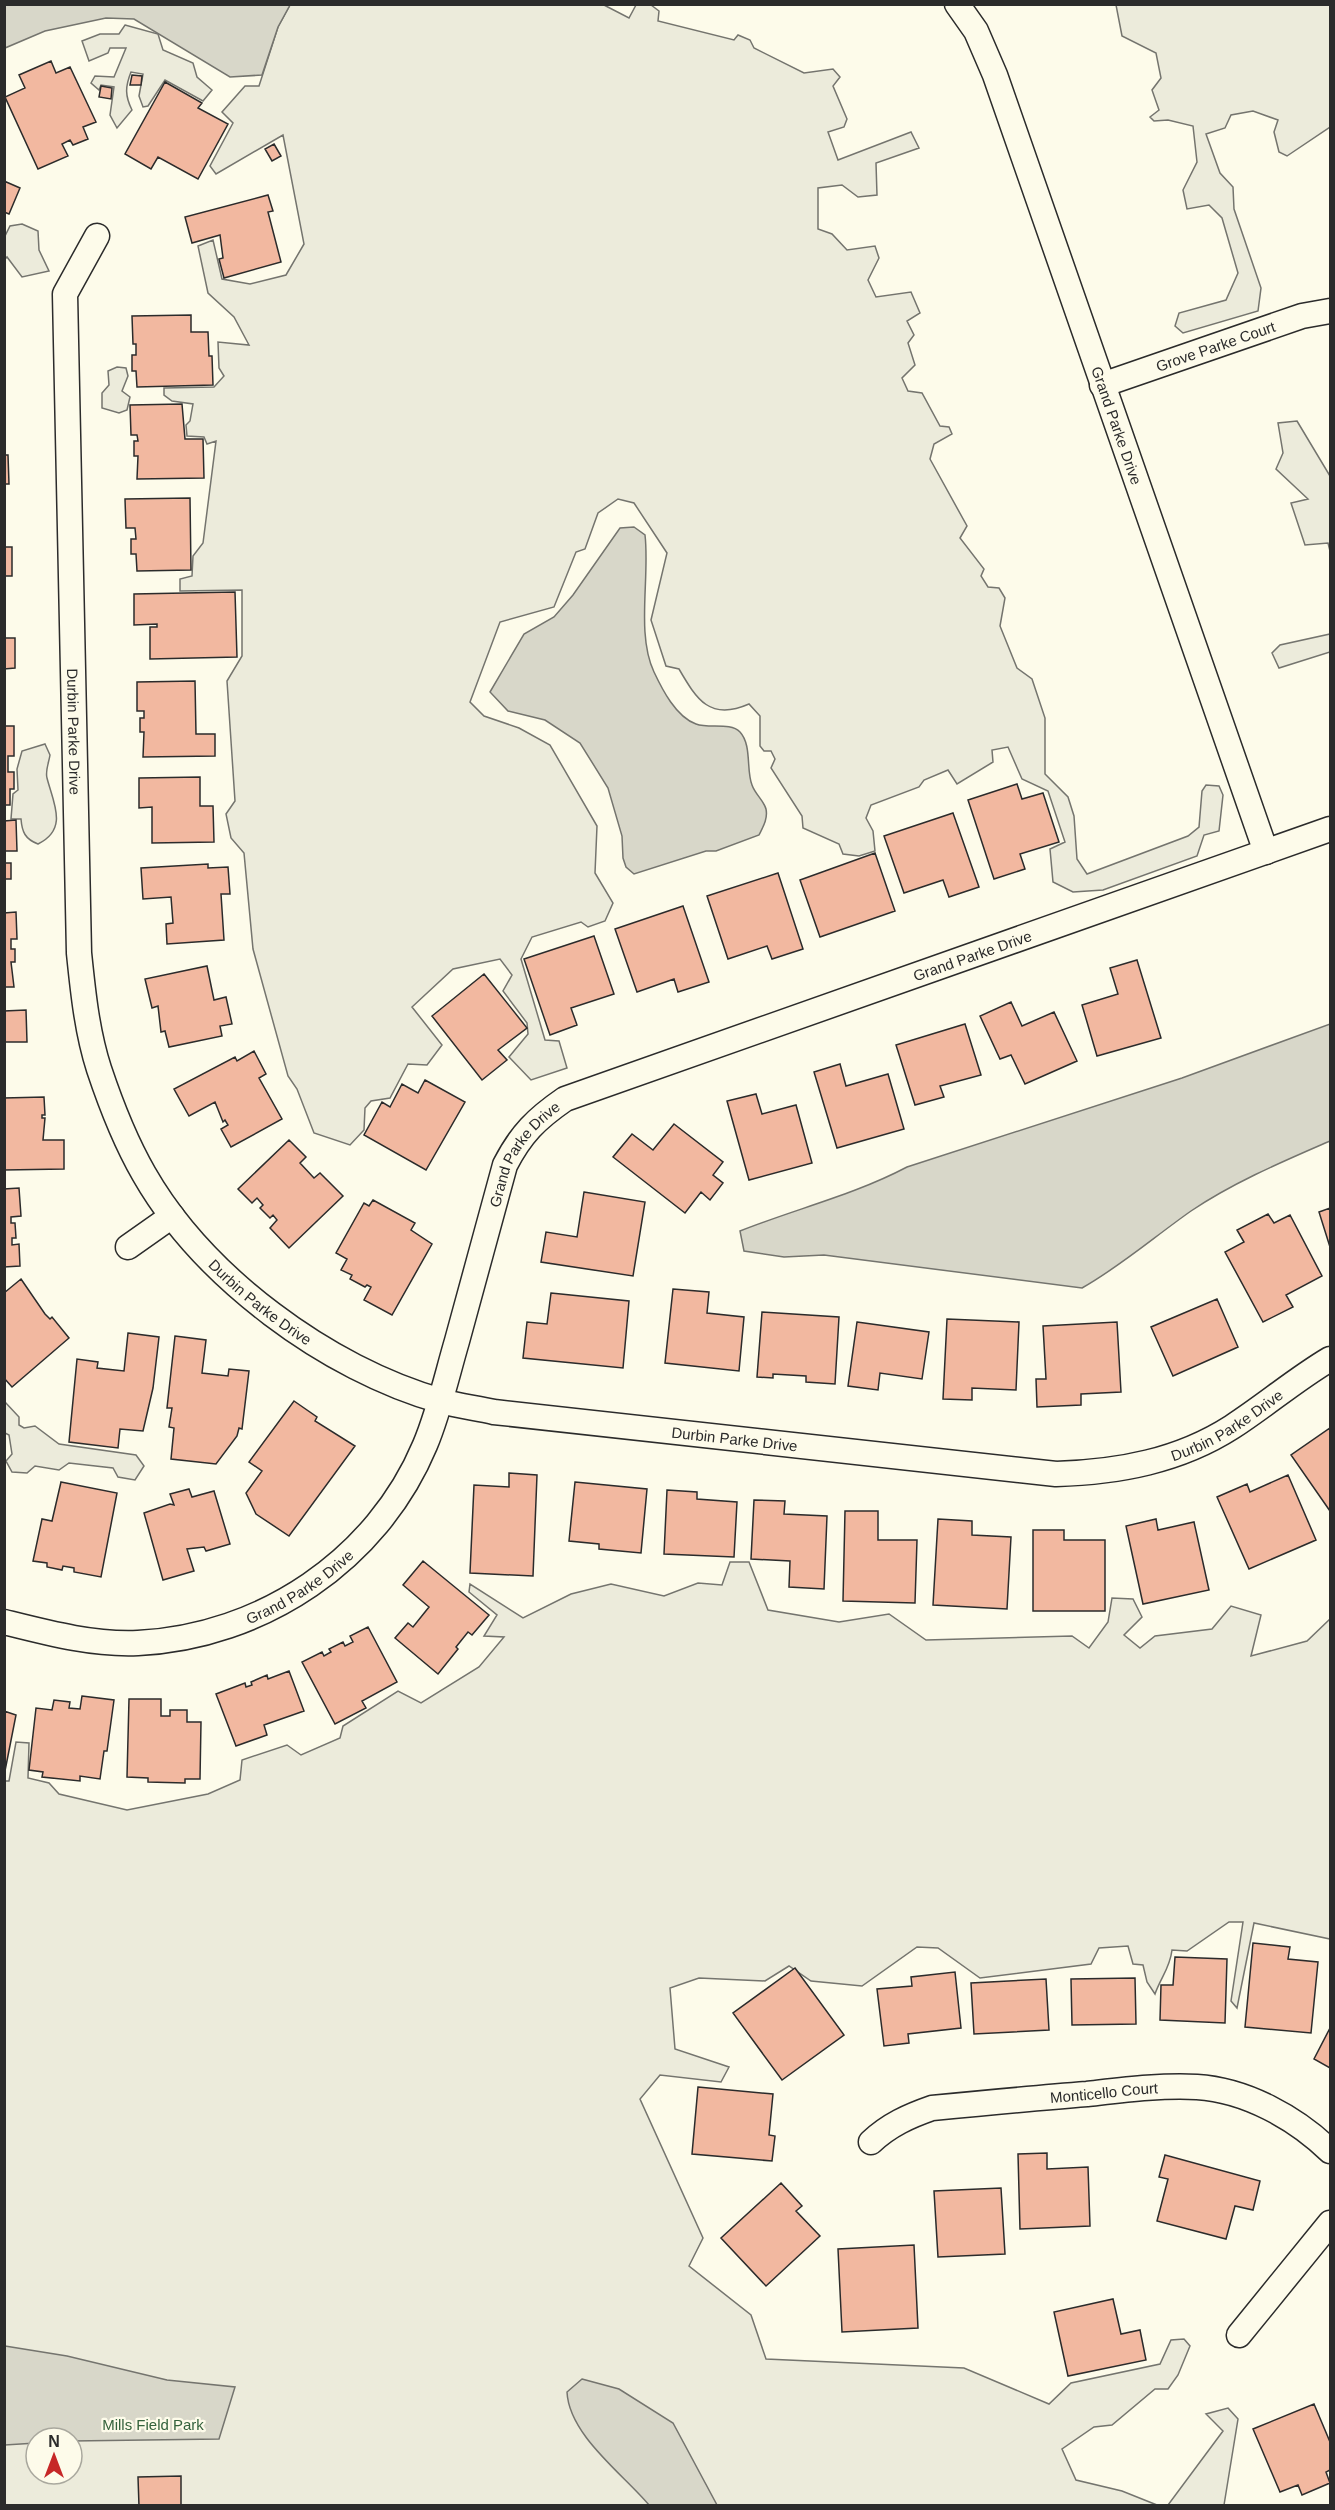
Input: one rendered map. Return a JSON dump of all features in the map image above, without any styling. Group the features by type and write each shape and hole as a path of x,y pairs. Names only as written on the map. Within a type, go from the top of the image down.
{"street":[{"name":"Grand Parke Drive","path":"957,4 976,31 995,75 1266,852"},
{"name":"Durbin Parke Drive","path":"97,236 65,294 79,953 85,1012 99,1068 118,1120 144,1173 172,1216 215,1265 247,1295 291,1328 367,1371 440,1401 494,1412 1045,1473 1099,1473 1147,1464 1194,1448 1232,1427 1303,1375 1330,1359"},
{"name":"Grove Parke Court","path":"1102,384 1302,316 1330,311"},
{"name":"Grand Parke Drive","path":"4,1622 52,1634 100,1642 137,1643 174,1640 221,1629 266,1611 307,1588 344,1559 376,1526 404,1486 425,1445 440,1401 505,1165 518,1139 540,1116 565,1099 1330,829"},
{"path":"128,1247 172,1216"},
{"name":"Monticello Court","path":"871,2142 907,2116 932,2108 1129,2090 1197,2087 1242,2097 1278,2113 1312,2133 1330,2151"},
{"path":"1239,2335 1330,2223"}],"green space":[{"path":"602,4 629,18 636,5 651,5 659,11 658,21 734,40 738,35 750,40 754,48 804,73 833,69 840,77 833,86 847,119 844,127 828,132 838,160 911,132 919,148 876,163 877,195 858,197 842,185 818,188 818,229 832,234 847,250 875,246 879,258 868,280 876,297 911,292 920,313 907,321 914,335 908,343 915,365 902,378 908,391 922,393 940,426 949,427 952,434 934,444 930,459 967,526 960,538 984,569 981,576 988,587 999,588 1005,598 1000,626 1017,668 1032,679 1045,718 1045,774 1068,797 1074,816 1077,859 1087,874 1188,836 1199,827 1202,791 1206,785 1219,786 1223,795 1219,831 1204,835 1197,856 1103,890 1073,892 1053,882 1050,849 1065,842 1048,791 1022,779 1008,747 992,750 993,762 957,784 948,770 924,780 919,787 871,805 866,818 873,831 875,851 859,856 843,854 839,844 803,828 802,816 771,768 775,759 771,751 764,751 760,746 760,716 749,704 736,709 714,709 692,690 679,669 666,666 651,620 667,553 634,503 618,499 598,513 585,549 576,552 554,607 500,622 470,702 484,716 519,728 550,745 597,826 595,873 613,903 605,921 588,927 581,922 532,937 521,959 545,1040 559,1041 567,1068 531,1080 509,1057 528,1034 527,1023 503,991 512,975 500,959 453,969 412,1007 442,1045 427,1065 408,1064 390,1098 371,1101 365,1108 364,1130 350,1145 314,1133 297,1089 288,1076 253,949 244,853 231,838 226,814 235,801 227,681 242,656 242,590 180,591 180,579 192,576 193,556 203,543 216,441 207,444 204,437 187,436 186,425 190,421 193,404 172,401 164,395 164,388 214,387 224,376 219,368 218,342 249,345 234,317 208,293 198,246 213,240 222,279 250,284 286,275 304,244 283,135 216,174 210,166 233,123 222,112 245,86 259,86 278,27 290,5"},
{"path":"1116,5 1330,5 1330,127 1287,156 1279,152 1274,132 1278,120 1253,111 1231,115 1225,128 1206,134 1220,173 1233,187 1234,209 1261,288 1258,311 1183,333 1175,326 1179,313 1226,300 1238,273 1222,218 1209,205 1187,209 1183,190 1197,162 1193,126 1168,120 1154,121 1150,117 1159,110 1152,90 1161,78 1156,53 1122,36"},
{"path":"125,25 158,34 163,50 193,63 197,77 212,90 203,101 165,80 148,106 143,107 139,96 143,74 131,72 127,91 132,110 117,128 110,115 114,87 101,85 99,90 91,83 95,76 114,77 126,48 110,48 108,53 89,61 82,41 100,34 119,34"},
{"path":"22,224 38,231 39,250 49,271 22,277 7,257 5,259 5,236 10,226"},
{"path":"117,367 126,368 128,376 122,391 130,397 127,410 119,413 102,408 102,393 109,385 108,371"},
{"path":"1297,421 1330,476 1330,551 1328,543 1305,545 1291,503 1308,499 1276,469 1283,453 1278,423"},
{"path":"1330,634 1330,652 1279,668 1272,653 1280,645"},
{"path":"45,744 50,755 47,775 55,805 56,823 48,838 38,844 25,834 21,819 11,819 13,794 18,790 17,769 22,751"},
{"path":"5,1402 19,1417 19,1425 24,1428 35,1426 59,1444 136,1455 144,1466 135,1480 118,1477 113,1468 69,1463 59,1470 35,1466 27,1473 12,1472 6,1461 12,1454 9,1435 5,1433"},
{"name":"Mills Field Park","path":"730,1562 749,1562 768,1610 839,1622 889,1614 926,1640 1072,1636 1089,1648 1108,1622 1112,1598 1133,1599 1142,1617 1124,1635 1140,1648 1155,1636 1212,1629 1231,1606 1261,1615 1251,1656 1307,1641 1330,1619 1330,1939 1254,1923 1237,2008 1231,2001 1243,1922 1229,1922 1187,1951 1172,1950 1155,1994 1147,1982 1143,1965 1133,1964 1128,1946 1099,1948 1091,1964 980,1978 938,1948 917,1947 862,1986 811,1981 789,1966 765,1981 699,1978 670,1988 675,2049 729,2067 721,2082 660,2075 640,2099 703,2238 689,2266 751,2315 766,2359 964,2368 1049,2404 1071,2383 1160,2364 1171,2340 1184,2339 1190,2346 1178,2375 1168,2389 1155,2389 1112,2425 1094,2427 1062,2449 1076,2480 1122,2491 1157,2505 5,2505 4,1781 9,1781 16,1742 29,1743 28,1778 49,1783 59,1794 127,1810 208,1794 240,1780 242,1760 287,1745 301,1755 340,1738 343,1726 398,1691 421,1703 479,1667 504,1637 484,1636 497,1615 469,1592 470,1584 523,1618 571,1594 611,1584 664,1596 698,1583 722,1585"},
{"path":"1228,2408 1238,2419 1224,2505 1168,2505 1223,2431 1206,2414"}],"shaded area":[{"path":"5,4 290,5 278,27 262,75 230,77 134,19 106,18 45,31 5,48"},
{"path":"634,527 645,535 646,640 654,672 670,702 682,715 696,724 731,727 744,737 752,785 765,806 766,816 759,835 716,851 706,851 634,874 626,867 623,858 622,836 608,788 580,743 545,720 508,711 490,692 524,634 554,617 573,595 620,528"},
{"path":"1330,1024 1330,1141 1259,1173 1207,1200 1082,1288 824,1255 784,1257 744,1251 740,1231 845,1194 907,1167 1182,1078"},
{"path":"5,2346 67,2356 167,2380 235,2387 219,2439 84,2441 84,2426 24,2426 24,2444 5,2445"},
{"path":"582,2379 619,2389 673,2423 717,2505 649,2505 599,2453 577,2423 570,2408 567,2392"}],"building":[{"path":"51,61 56,73 70,67 96,122 83,127 88,139 73,145 70,140 62,144 68,156 38,169 5,97 25,88 19,75"},
{"path":"132,75 142,76 141,85 130,85"},
{"path":"165,82 202,103 198,108 228,124 198,179 158,157 151,169 125,154"},
{"path":"101,86 112,88 111,99 99,97"},
{"path":"274,144 281,156 272,161 265,149"},
{"path":"4,181 20,188 9,214 4,212"},
{"path":"268,195 273,211 268,212 281,262 224,278 219,259 223,258 220,235 192,243 185,217"},
{"path":"191,315 191,332 208,332 213,385 137,387 136,371 132,371 132,355 136,355 136,344 133,344 132,316"},
{"path":"182,404 185,439 203,439 204,478 137,479 138,456 134,456 134,441 138,441 137,435 131,435 130,405"},
{"path":"4,455 8,455 9,484 4,484"},
{"path":"190,498 191,570 137,571 136,554 131,554 131,539 136,539 135,528 126,528 125,499"},
{"path":"4,547 12,547 12,576 4,576"},
{"path":"235,592 237,657 150,659 150,627 157,627 157,624 134,625 134,594"},
{"path":"4,638 15,638 15,668 4,669"},
{"path":"195,681 196,734 215,734 215,756 143,757 144,732 140,732 140,718 144,718 144,711 137,711 137,682"},
{"path":"4,726 14,726 14,756 8,756 8,772 14,772 14,789 10,789 10,805 4,805"},
{"path":"200,777 200,806 213,806 214,842 152,843 152,807 139,808 139,778"},
{"path":"1017,784 1022,799 1043,793 1059,842 1020,854 1025,869 994,879 968,800"},
{"path":"953,813 979,887 949,897 943,880 904,893 884,836"},
{"path":"16,820 17,851 5,851 5,863 11,863 11,879 4,879 4,821"},
{"path":"875,853 895,911 820,937 800,880"},
{"path":"208,864 208,868 228,867 230,894 221,894 224,940 167,944 166,924 173,923 171,897 143,899 141,868"},
{"path":"778,873 803,949 772,959 767,946 728,959 707,896"},
{"path":"683,906 709,982 678,992 674,979 637,992 615,929"},
{"path":"16,912 17,939 11,939 11,949 15,949 15,962 11,962 14,987 4,987 4,913"},
{"path":"594,936 614,994 571,1008 577,1025 550,1035 524,959"},
{"path":"1137,960 1161,1038 1097,1056 1082,1005 1118,994 1110,968"},
{"path":"207,966 214,1000 226,997 232,1024 220,1026 222,1036 169,1047 165,1031 161,1032 158,1006 152,1008 145,979"},
{"path":"484,974 527,1028 498,1050 507,1060 482,1080 432,1016"},
{"path":"1011,1002 1022,1026 1054,1012 1077,1061 1025,1084 1011,1055 1000,1059 980,1016"},
{"path":"26,1010 27,1042 4,1042 4,1011"},
{"path":"965,1024 981,1075 940,1086 944,1097 915,1105 896,1045"},
{"path":"254,1051 266,1074 259,1078 282,1119 231,1147 221,1129 228,1125 225,1120 223,1122 215,1102 189,1116 174,1089 235,1057 237,1061"},
{"path":"840,1064 846,1086 888,1074 904,1129 837,1148 814,1072"},
{"path":"425,1080 465,1102 426,1170 364,1135 382,1102 390,1107 402,1084 418,1093"},
{"path":"756,1094 762,1114 796,1105 812,1163 749,1180 727,1101"},
{"path":"44,1097 43,1140 64,1140 64,1169 4,1170 4,1098"},
{"path":"674,1124 723,1162 713,1175 723,1183 710,1200 701,1192 685,1213 613,1157 632,1134 653,1150"},
{"path":"289,1140 306,1157 300,1163 314,1178 320,1173 343,1196 289,1248 270,1228 277,1220 273,1215 270,1218 260,1208 263,1205 257,1198 252,1203 238,1189"},
{"path":"19,1188 21,1216 11,1217 11,1223 15,1223 16,1238 12,1238 12,1245 19,1244 20,1266 4,1267 4,1189"},
{"path":"584,1192 645,1202 633,1276 541,1262 546,1232 577,1237"},
{"path":"373,1200 415,1223 411,1230 432,1244 392,1315 364,1300 371,1287 367,1285 365,1287 350,1279 352,1275 341,1270 347,1259 336,1253 364,1203 369,1206"},
{"path":"1330,1208 1330,1247 1319,1212"},
{"path":"1268,1214 1274,1223 1290,1215 1322,1276 1286,1295 1293,1307 1263,1322 1225,1252 1244,1242 1237,1230"},
{"path":"21,1279 45,1314 50,1319 52,1317 69,1338 12,1387 4,1378 4,1293"},
{"path":"673,1289 709,1292 707,1313 744,1317 739,1371 665,1363"},
{"path":"551,1293 629,1301 623,1368 523,1358 527,1322 547,1324"},
{"path":"1217,1299 1238,1347 1173,1376 1151,1327"},
{"path":"762,1312 839,1317 835,1384 806,1382 806,1376 773,1374 773,1378 757,1377"},
{"path":"947,1319 1019,1322 1016,1390 972,1388 972,1400 943,1399"},
{"path":"857,1322 929,1332 922,1379 880,1373 878,1390 848,1386"},
{"path":"1117,1322 1121,1392 1081,1394 1081,1405 1037,1407 1036,1379 1046,1379 1043,1326"},
{"path":"128,1333 159,1337 153,1388 143,1431 120,1429 118,1448 69,1442 77,1359 98,1362 97,1368 124,1371"},
{"path":"175,1336 206,1340 202,1373 228,1376 229,1369 249,1371 242,1429 239,1428 237,1436 216,1464 171,1459 174,1428 169,1427 172,1408 167,1408"},
{"path":"294,1401 317,1417 315,1421 355,1446 289,1536 256,1514 246,1493 262,1471 249,1462"},
{"path":"1330,1428 1330,1511 1291,1455"},
{"path":"509,1473 537,1475 533,1576 470,1573 474,1485 509,1487"},
{"path":"1288,1475 1316,1540 1249,1569 1217,1497 1247,1484 1250,1492"},
{"path":"61,1482 117,1493 101,1577 74,1572 74,1568 63,1566 62,1570 47,1567 47,1563 33,1561 42,1519 52,1521"},
{"path":"575,1482 647,1489 641,1553 599,1549 599,1544 569,1541"},
{"path":"189,1489 192,1497 214,1491 230,1544 206,1551 204,1547 187,1549 194,1571 163,1580 144,1513 170,1504 174,1505 170,1494"},
{"path":"667,1490 697,1492 697,1499 737,1502 734,1557 664,1554"},
{"path":"754,1500 785,1501 784,1514 827,1516 824,1589 789,1587 790,1561 751,1559"},
{"path":"845,1511 878,1511 878,1540 917,1540 915,1603 843,1601"},
{"path":"938,1519 972,1521 972,1535 1011,1537 1007,1609 933,1605"},
{"path":"1156,1519 1158,1530 1194,1522 1209,1590 1143,1604 1126,1526"},
{"path":"1033,1530 1064,1530 1064,1540 1105,1540 1105,1611 1033,1611"},
{"path":"423,1561 489,1615 472,1635 468,1632 438,1674 395,1638 408,1623 413,1627 429,1607 403,1585"},
{"path":"368,1627 397,1682 362,1701 366,1708 335,1724 302,1662 322,1652 324,1656 331,1652 329,1649 343,1642 345,1646 353,1642 350,1636"},
{"path":"289,1671 304,1711 264,1725 267,1735 236,1746 216,1694 245,1683 246,1687 252,1685 251,1682 267,1675 268,1679"},
{"path":"82,1696 114,1700 107,1751 104,1751 100,1779 80,1776 80,1781 42,1777 43,1772 29,1770 36,1708 52,1710 54,1700 70,1702 69,1708 80,1709"},
{"path":"129,1699 161,1699 161,1716 170,1716 170,1710 187,1710 187,1722 201,1722 200,1779 185,1779 185,1783 148,1782 148,1778 127,1777"},
{"path":"4,1711 16,1715 5,1771 4,1770"},
{"path":"1253,1943 1290,1947 1288,1959 1318,1962 1311,2033 1245,2027"},
{"path":"1175,1957 1227,1959 1225,2023 1160,2020 1161,1985 1173,1985"},
{"path":"795,1968 844,2035 782,2080 733,2013"},
{"path":"955,1972 961,2028 908,2034 909,2043 884,2046 877,1989 912,1986 911,1977"},
{"path":"1135,1978 1136,2024 1072,2025 1071,1979"},
{"path":"1046,1979 1049,2030 974,2034 971,1983"},
{"path":"1330,2028 1330,2068 1314,2059"},
{"path":"698,2087 773,2094 769,2135 775,2136 772,2161 692,2154"},
{"path":"1047,2153 1047,2169 1088,2167 1090,2226 1020,2229 1018,2154"},
{"path":"1165,2155 1260,2181 1253,2210 1235,2206 1226,2239 1157,2221 1168,2179 1159,2177"},
{"path":"781,2183 802,2206 796,2211 820,2236 766,2286 721,2238"},
{"path":"1001,2188 1005,2254 938,2257 934,2191"},
{"path":"914,2245 918,2328 842,2332 838,2249"},
{"path":"1113,2299 1121,2334 1140,2330 1146,2360 1068,2376 1054,2312"},
{"path":"1314,2404 1330,2442 1330,2470 1326,2472 1330,2483 1302,2495 1298,2485 1280,2492 1253,2429"},
{"path":"181,2476 181,2506 139,2506 138,2477"}]}
